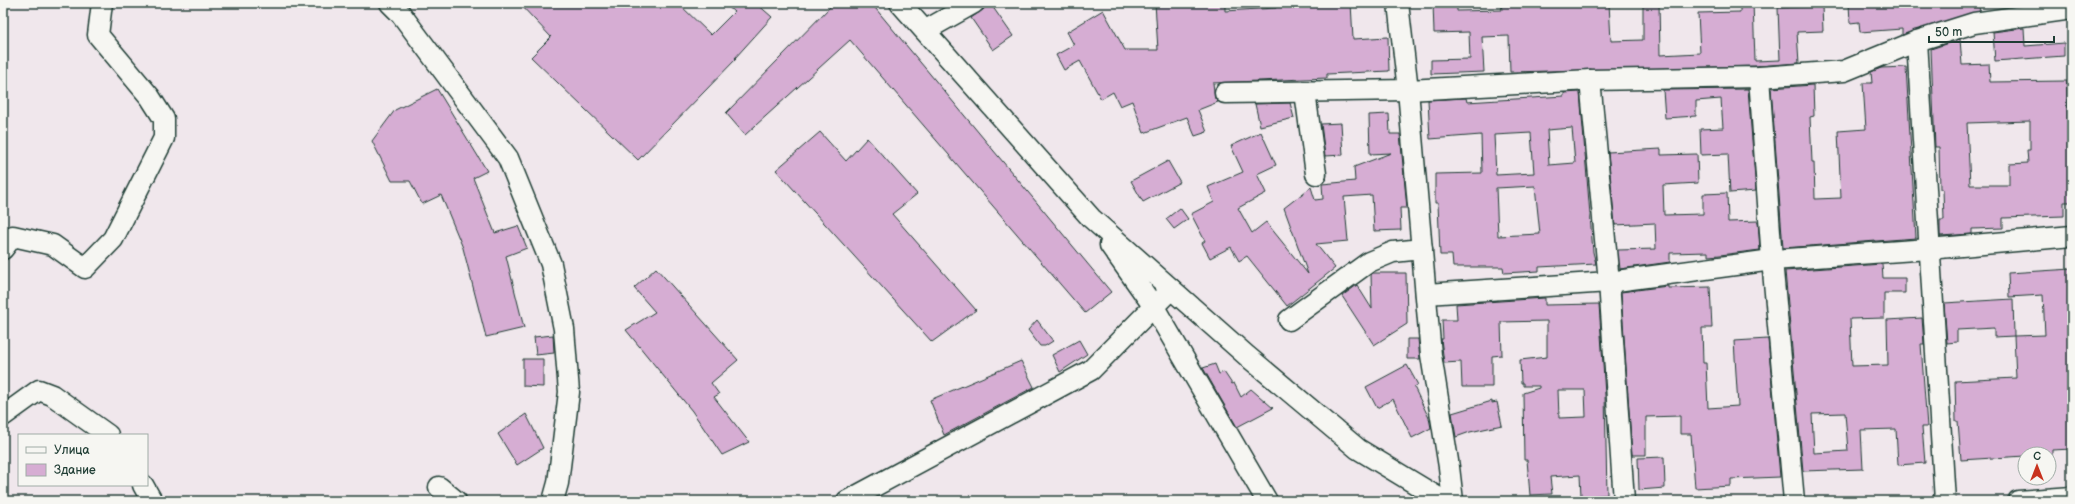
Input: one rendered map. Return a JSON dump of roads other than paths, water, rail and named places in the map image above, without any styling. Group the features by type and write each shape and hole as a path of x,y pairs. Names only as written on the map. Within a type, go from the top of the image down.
{"street":[{"path":"3,249 13,236 53,245 84,268 113,239 164,138 164,119 150,97 98,36 102,3"},
{"path":"390,3 400,14 508,158 552,264 564,329 568,392 558,483 553,501"},
{"path":"900,3 926,30 1091,218 1154,307 1267,501"},
{"path":"926,30 974,3"},
{"path":"1398,3 1408,90 1431,355 1453,501"},
{"path":"1225,93 1408,90 1590,80 1758,77 1844,71 1917,41 1974,24 2072,9"},
{"path":"1917,41 1945,501"},
{"path":"1758,77 1772,260 1794,501"},
{"path":"1590,80 1609,282 1624,501"},
{"path":"1305,92 1316,174"},
{"path":"1091,218 1280,384 1358,449 1444,501"},
{"path":"1426,294 1609,282 1772,260 1929,249 2072,236"},
{"path":"1289,320 1369,262 1397,252 1422,249"},
{"path":"847,501 1091,370 1171,289"},
{"path":"3,416 39,390 52,395 107,434"},
{"path":"144,486 152,501"},
{"path":"439,487 456,501"},
{"path":"2018,501 2072,497"}]}
